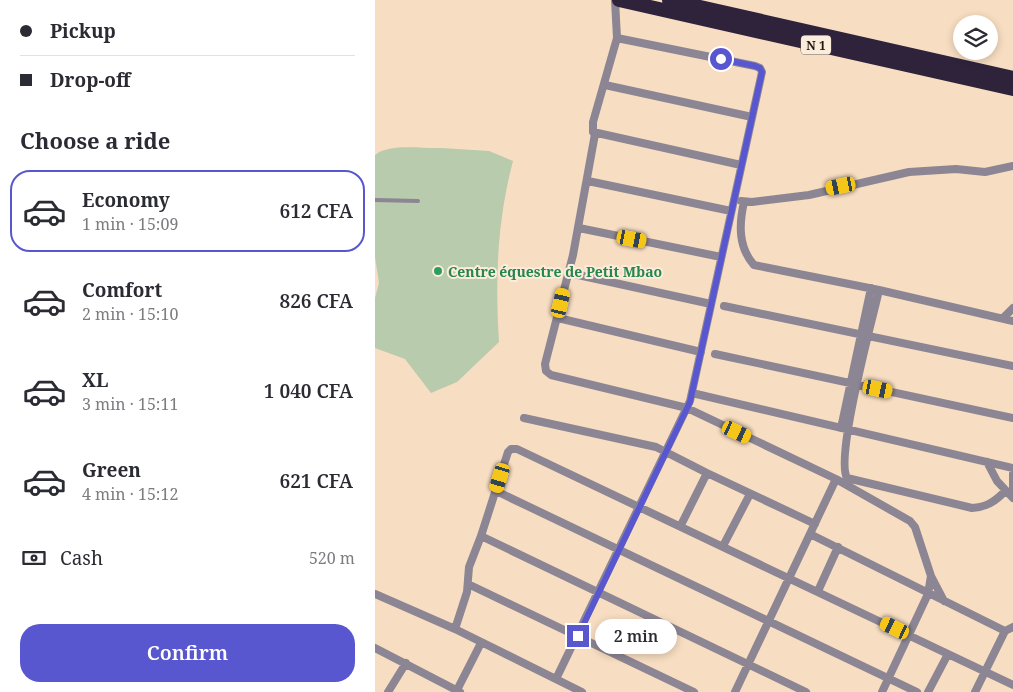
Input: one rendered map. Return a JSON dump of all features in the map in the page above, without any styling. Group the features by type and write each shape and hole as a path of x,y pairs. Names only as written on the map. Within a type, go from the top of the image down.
{"highway":[{"name":"N 1","path":"619,0 1013,89"},
{"name":"N 1","path":"669,0 1013,78"}],"street":[{"path":"615,0 617,38 592,128 595,134 588,181 569,273 545,364 546,371 551,375 687,408 836,479 910,521 915,527 931,576 944,601"},
{"path":"556,679 687,408 692,393 762,72 760,68 617,38"},
{"path":"605,85 752,117"},
{"path":"595,134 741,165"},
{"path":"734,199 744,202 809,195 909,172 956,169 985,172 1013,166"},
{"path":"588,181 731,211"},
{"path":"744,202 740,218 742,242 754,265 875,289 1013,321"},
{"path":"579,228 721,257"},
{"path":"569,273 711,304"},
{"path":"875,289 845,429 843,472 847,478 853,481 971,508 983,507 995,502 1005,491"},
{"path":"724,306 1013,366"},
{"path":"1003,318 1013,308"},
{"path":"558,318 701,352"},
{"path":"715,354 1013,418"},
{"path":"692,393 1013,468"},
{"path":"524,418 646,443 815,524"},
{"path":"455,629 464,604 469,566 481,536 507,452 511,449 517,449 1013,685"},
{"path":"987,462 1005,491 1013,497"},
{"path":"681,526 707,473"},
{"path":"1013,474 1013,497"},
{"path":"735,692 836,479"},
{"path":"496,491 917,692"},
{"path":"723,546 750,494"},
{"path":"810,534 1005,631"},
{"path":"481,536 806,692"},
{"path":"818,591 838,547"},
{"path":"881,692 910,636 928,594 931,576"},
{"path":"468,584 694,692"},
{"path":"375,594 455,629 582,692"},
{"path":"975,692 1005,631 1013,627"},
{"path":"375,648 457,691 481,643"},
{"path":"929,692 948,654"},
{"path":"388,692 406,663"}],"lane":[{"path":"375,200 419,201"}],"green space":[{"name":"Centre équestre de Petit Mbao","path":"397,148 489,151 513,161 500,229 497,274 499,342 457,382 431,393 405,359 375,348 375,298 379,283 375,257 375,155 381,151"}],"place":[{"name":"Centre équestre de Petit Mbao","path":"438,271"}],"route":[{"path":"578,636 690,402 762,72 760,68 755,66 721,59"}]}
